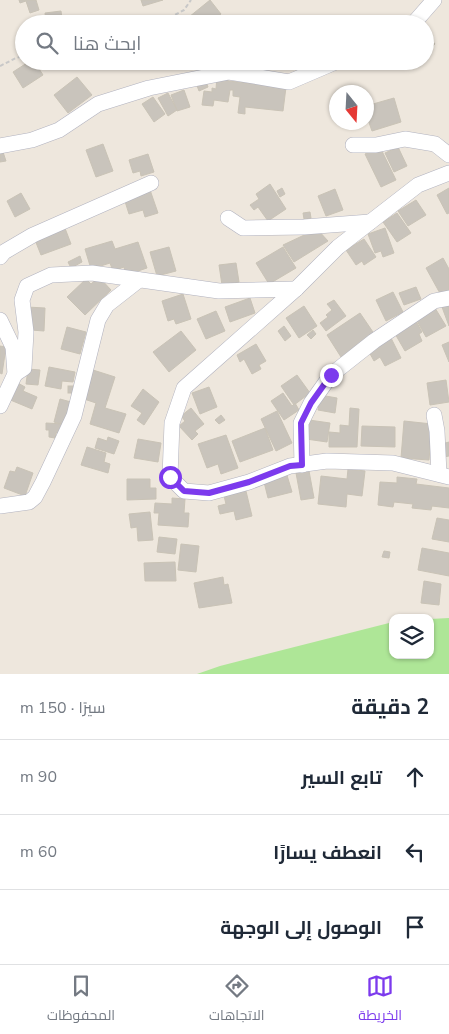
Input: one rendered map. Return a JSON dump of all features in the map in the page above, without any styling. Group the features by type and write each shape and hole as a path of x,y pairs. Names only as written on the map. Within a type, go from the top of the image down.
{"street":[{"path":"421,15 434,0"},
{"path":"0,146 32,140 59,130 98,104 149,88 229,72 289,82 317,70"},
{"path":"353,145 376,144 404,139 435,144 449,155"},
{"path":"434,415 444,476 393,464 327,461 290,466 249,482 209,493 184,491 170,477 172,422 184,388 296,289 338,247 418,185 449,173"},
{"path":"0,257 4,252 33,235 151,182"},
{"path":"228,218 243,228 304,227 370,222"},
{"path":"15,374 24,368 26,332 22,300 27,286 51,275 92,273 219,291 296,289"},
{"path":"0,506 29,502 35,497 74,416 98,320 107,305 139,280"},
{"path":"302,465 301,423 311,403 331,375 374,341 427,306 449,298"},
{"path":"0,320 13,347 15,374 0,406"}],"path":[{"path":"175,15 184,10 191,0"},
{"path":"0,66 15,58"}],"green space":[{"path":"449,618 449,674 197,674 220,666 389,623 389,659 434,659 434,619"}],"building":[{"path":"19,0 36,0 39,10 30,13 26,1 20,3"},
{"path":"141,0 163,0 143,6"},
{"path":"210,0 221,14 220,15 191,15"},
{"path":"61,11 62,15 45,15 45,13"},
{"path":"16,70 40,70 43,75 23,88 13,72"},
{"path":"217,76 228,77 228,81 286,87 283,111 245,107 245,114 238,113 240,97 233,96 233,90 230,90 228,102 214,100 213,106 202,105 204,91 212,92 212,88 216,89"},
{"path":"77,77 92,95 68,113 54,95"},
{"path":"205,79 208,87 199,91 196,83"},
{"path":"184,90 190,107 177,111 171,95"},
{"path":"168,93 177,110 168,116 158,98"},
{"path":"153,97 165,114 154,122 142,104"},
{"path":"394,98 401,122 372,131 374,130 374,104"},
{"path":"103,144 113,171 96,177 86,150"},
{"path":"380,147 396,180 381,187 365,154"},
{"path":"398,147 407,166 394,172 385,153"},
{"path":"0,149 2,149 6,161 0,162"},
{"path":"148,154 154,172 141,176 140,171 133,173 129,160"},
{"path":"270,184 286,209 268,221 258,207 254,210 250,205 259,199 256,194"},
{"path":"149,187 158,213 145,217 143,210 129,214 123,195"},
{"path":"282,188 285,194 280,197 277,191"},
{"path":"449,188 449,213 447,214 437,195"},
{"path":"335,189 343,210 326,216 318,196"},
{"path":"21,193 30,209 15,217 7,201"},
{"path":"416,200 426,215 408,226 398,211"},
{"path":"310,212 311,218 304,219 303,213"},
{"path":"397,213 411,233 397,242 383,222"},
{"path":"63,223 71,244 41,255 33,235"},
{"path":"385,228 394,253 383,257 381,251 375,253 368,234"},
{"path":"317,229 328,241 294,262 283,245"},
{"path":"364,239 376,257 364,265 362,261 356,265 346,250"},
{"path":"112,241 115,249 138,242 147,268 126,275 124,267 113,271 110,263 91,269 85,249"},
{"path":"169,247 176,271 157,276 150,252"},
{"path":"283,247 296,268 269,284 256,263"},
{"path":"80,256 82,262 71,268 68,262"},
{"path":"443,258 449,269 449,294 442,297 426,268"},
{"path":"236,263 239,282 222,285 219,265"},
{"path":"99,277 111,290 85,315 67,297 86,279 91,284"},
{"path":"416,287 421,299 404,305 399,293"},
{"path":"393,292 403,312 386,321 376,300"},
{"path":"183,294 191,319 176,324 174,319 168,321 162,301"},
{"path":"250,298 255,313 230,322 225,307"},
{"path":"334,300 346,316 326,331 320,323 328,317 326,315 332,310 327,304"},
{"path":"449,305 449,326 442,307"},
{"path":"304,306 317,326 299,338 286,318"},
{"path":"27,307 45,308 44,331 31,330"},
{"path":"435,308 446,326 426,337 416,319"},
{"path":"216,311 225,331 206,339 197,319"},
{"path":"360,313 375,335 341,357 327,335"},
{"path":"416,321 422,332 419,334 422,341 405,351 394,332"},
{"path":"284,326 291,336 285,341 278,331"},
{"path":"67,327 86,332 80,354 61,349"},
{"path":"313,330 316,334 311,339 307,335"},
{"path":"181,331 196,350 169,372 153,352"},
{"path":"391,338 401,358 385,366 380,357 374,361 368,350"},
{"path":"449,342 449,362 442,345"},
{"path":"256,344 266,361 259,365 261,369 252,374 244,359 240,362 237,355"},
{"path":"0,346 6,347 2,374 0,373"},
{"path":"49,367 75,372 73,382 62,381 61,389 45,386"},
{"path":"28,369 40,370 38,385 26,384"},
{"path":"93,370 115,377 105,408 126,414 119,433 90,424 96,403 84,399"},
{"path":"297,375 310,393 294,405 281,386"},
{"path":"446,380 449,402 430,405 427,383"},
{"path":"16,382 25,387 23,391 37,397 32,409 8,399"},
{"path":"68,386 73,386 73,393 68,393"},
{"path":"209,387 217,407 200,414 192,393"},
{"path":"143,389 159,402 144,425 137,420 142,413 131,406"},
{"path":"283,393 292,406 295,403 299,410 284,420 271,401"},
{"path":"320,395 337,398 335,413 318,410"},
{"path":"60,399 71,402 65,425 54,422"},
{"path":"191,408 204,424 195,431 198,434 192,440 179,426 185,421 181,416"},
{"path":"350,408 359,409 357,447 329,447 329,432 340,433 340,425 349,426"},
{"path":"277,411 292,443 276,451 261,419"},
{"path":"221,415 225,420 219,424 215,420"},
{"path":"309,420 330,423 327,442 306,439"},
{"path":"404,421 432,424 429,460 401,458"},
{"path":"46,423 64,424 64,433 56,433 55,438 49,437"},
{"path":"362,426 395,427 395,447 361,446"},
{"path":"265,428 273,450 240,462 232,441"},
{"path":"226,435 238,468 221,474 218,464 207,468 198,444"},
{"path":"108,437 119,441 114,454 95,448 98,438 107,441"},
{"path":"138,439 161,443 158,462 134,458"},
{"path":"449,442 449,456 444,457 442,444"},
{"path":"87,447 106,453 104,462 110,464 108,473 81,465"},
{"path":"17,467 33,473 25,496 4,488 10,471 15,472"},
{"path":"348,469 365,471 362,496 347,494 346,507 318,504 321,476 347,479"},
{"path":"309,471 314,498 301,500 296,473"},
{"path":"286,472 292,492 268,498 263,478"},
{"path":"397,477 417,479 416,484 449,488 449,508 432,506 431,510 412,508 413,504 394,502 393,507 378,505 380,482 397,483"},
{"path":"127,479 150,479 150,488 156,488 156,499 127,500"},
{"path":"245,487 252,516 236,520 234,511 220,514 218,506 226,504 223,492"},
{"path":"172,498 185,499 184,513 189,513 188,527 158,525 159,513 154,513 155,503 172,504"},
{"path":"150,512 153,540 138,541 137,527 131,528 129,514"},
{"path":"437,518 449,520 449,542 432,539"},
{"path":"159,537 177,539 175,554 157,552"},
{"path":"181,544 199,546 196,572 178,570"},
{"path":"422,548 449,553 449,576 418,570"},
{"path":"384,551 390,552 389,558 382,557"},
{"path":"175,562 176,581 145,581 144,563"},
{"path":"223,577 224,585 228,584 232,603 199,608 194,583"},
{"path":"424,581 441,584 439,605 421,603"}],"route":[{"path":"170,477 184,491 209,493 249,482 290,466 302,465 301,423 311,403 331,375"}]}
